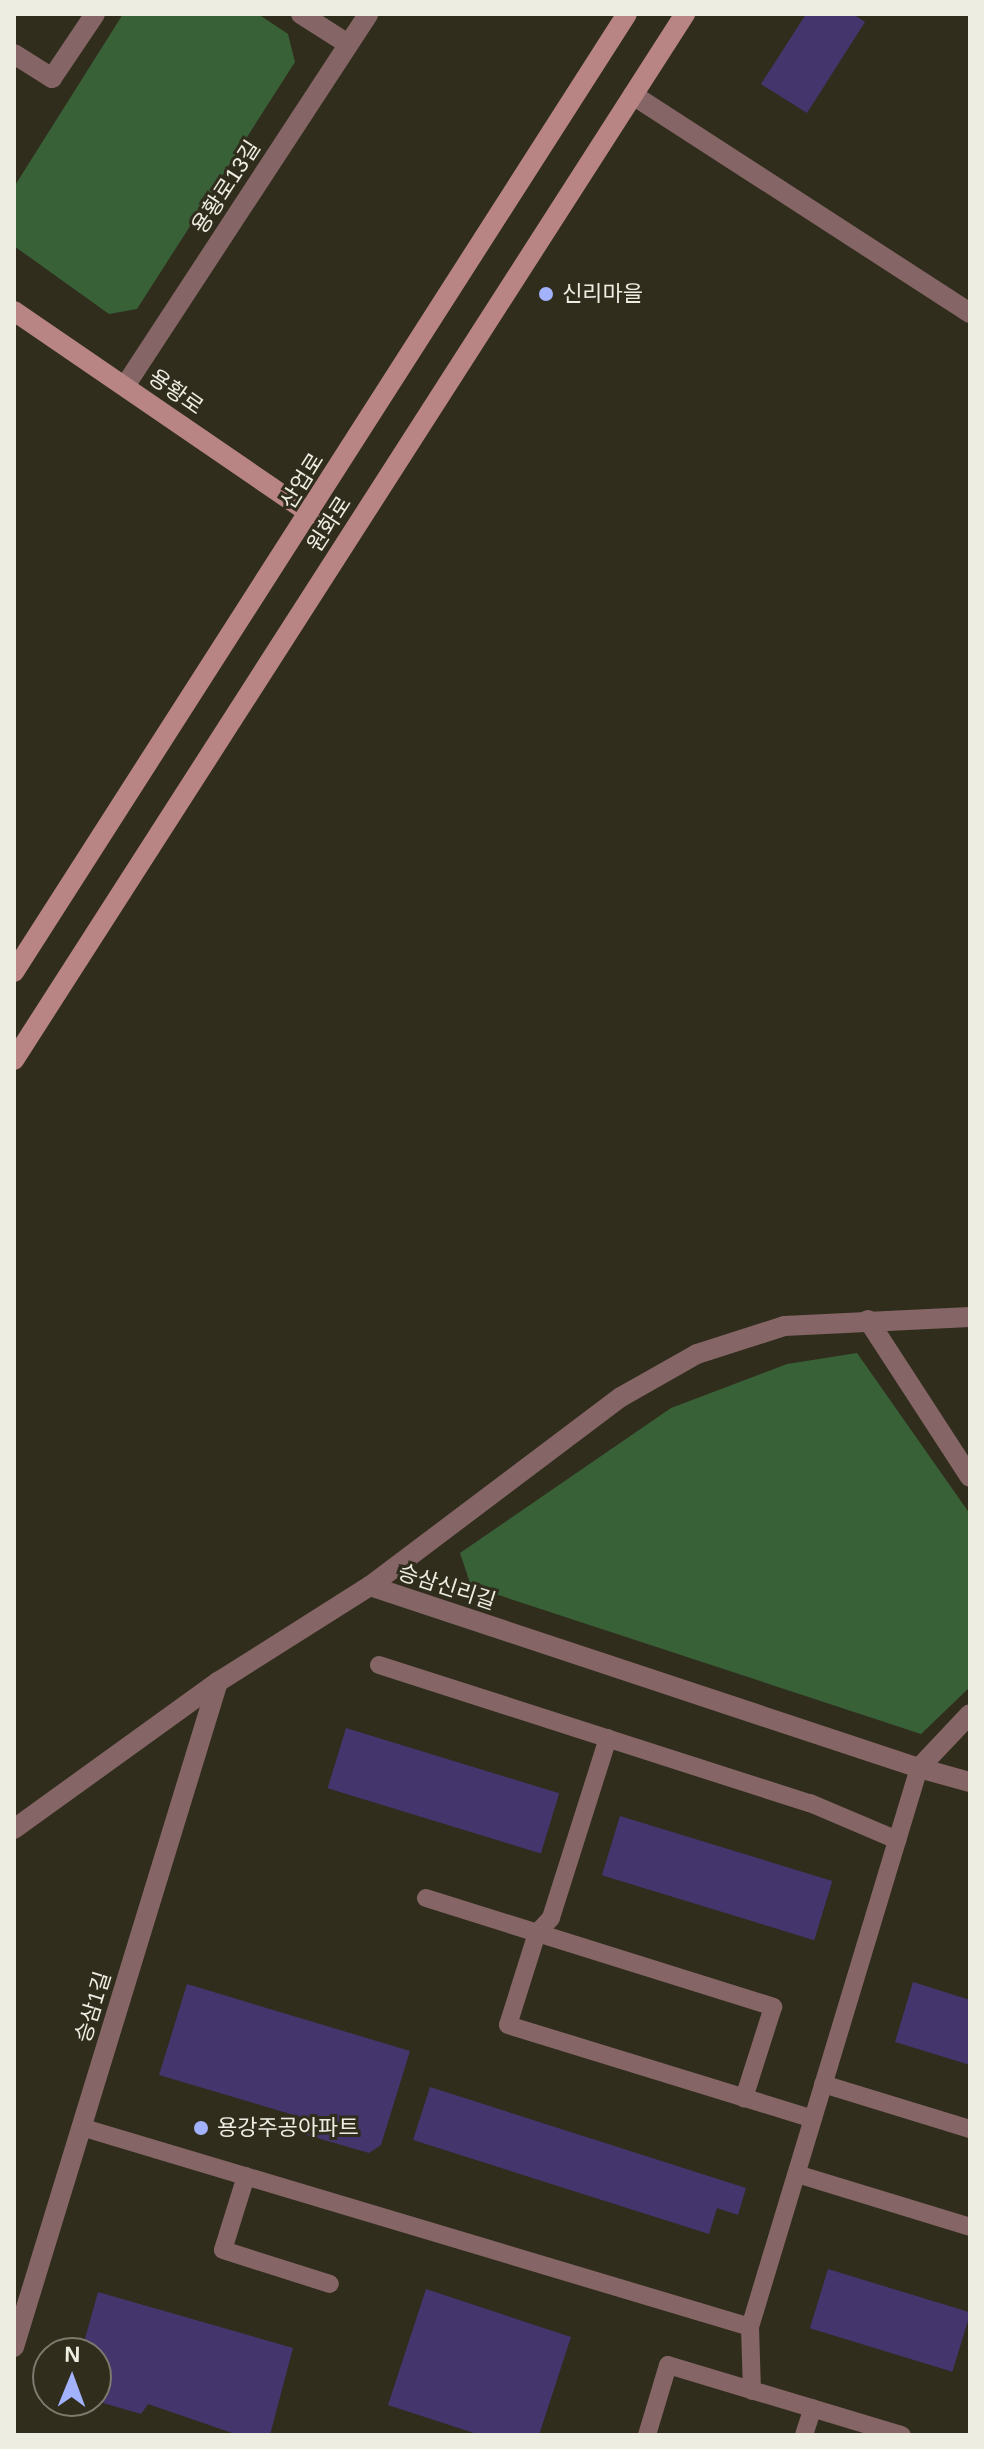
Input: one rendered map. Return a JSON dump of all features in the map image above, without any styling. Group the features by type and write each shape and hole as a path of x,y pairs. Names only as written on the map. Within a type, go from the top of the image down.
{"street":[{"path":"14,54 52,78 95,14"},
{"path":"301,14 348,44"},
{"name":"용황로13길","path":"125,386 368,14"},
{"name":"산업로","path":"14,972 310,514 627,14"},
{"name":"원화로","path":"14,1060 685,14"},
{"path":"633,95 970,313"},
{"name":"용황로","path":"14,311 310,514"},
{"path":"370,1586 621,1397 697,1354 784,1326 970,1317"},
{"path":"868,1320 970,1477"},
{"name":"승삼신리길","path":"14,1829 218,1682 370,1586 919,1768 970,1782"},
{"name":"승삼1길","path":"14,2347 218,1682"},
{"path":"919,1768 970,1714"}],"lane":[{"path":"379,1665 810,1803 897,1840"},
{"path":"608,1738 551,1918 537,1933 508,2025 813,2119"},
{"path":"752,2391 750,2327 919,1768"},
{"path":"426,1898 773,2007 744,2098"},
{"path":"823,2084 970,2129"},
{"path":"81,2127 750,2327"},
{"path":"797,2174 970,2227"},
{"path":"246,2176 223,2250 330,2284"},
{"path":"647,2435 668,2365 902,2435"},
{"path":"804,2435 813,2408"}],"green space":[{"path":"123,14 258,14 288,34 295,62 137,309 109,314 14,246 14,187"},
{"path":"857,1353 970,1514 970,1687 921,1734 471,1586 460,1553 671,1408 787,1364"}],"building":[{"path":"806,14 853,14 865,22 807,113 761,84"},
{"path":"346,1728 559,1793 541,1853 328,1788"},
{"path":"620,1816 832,1881 814,1940 602,1875"},
{"path":"913,1982 970,2000 970,2065 895,2042"},
{"path":"187,1984 410,2051 381,2145 369,2153 300,2133 304,2118 159,2075"},
{"path":"430,2087 746,2188 738,2215 717,2208 709,2234 413,2140"},
{"path":"828,2269 970,2312 952,2372 810,2328"},
{"path":"426,2289 571,2337 539,2435 480,2435 388,2405"},
{"path":"98,2292 293,2348 270,2435 238,2435 148,2404 141,2414 112,2406 112,2337 85,2337"}],"place":[{"name":"신리마을","path":"546,294"},
{"name":"용강주공아파트","path":"201,2128"}]}
